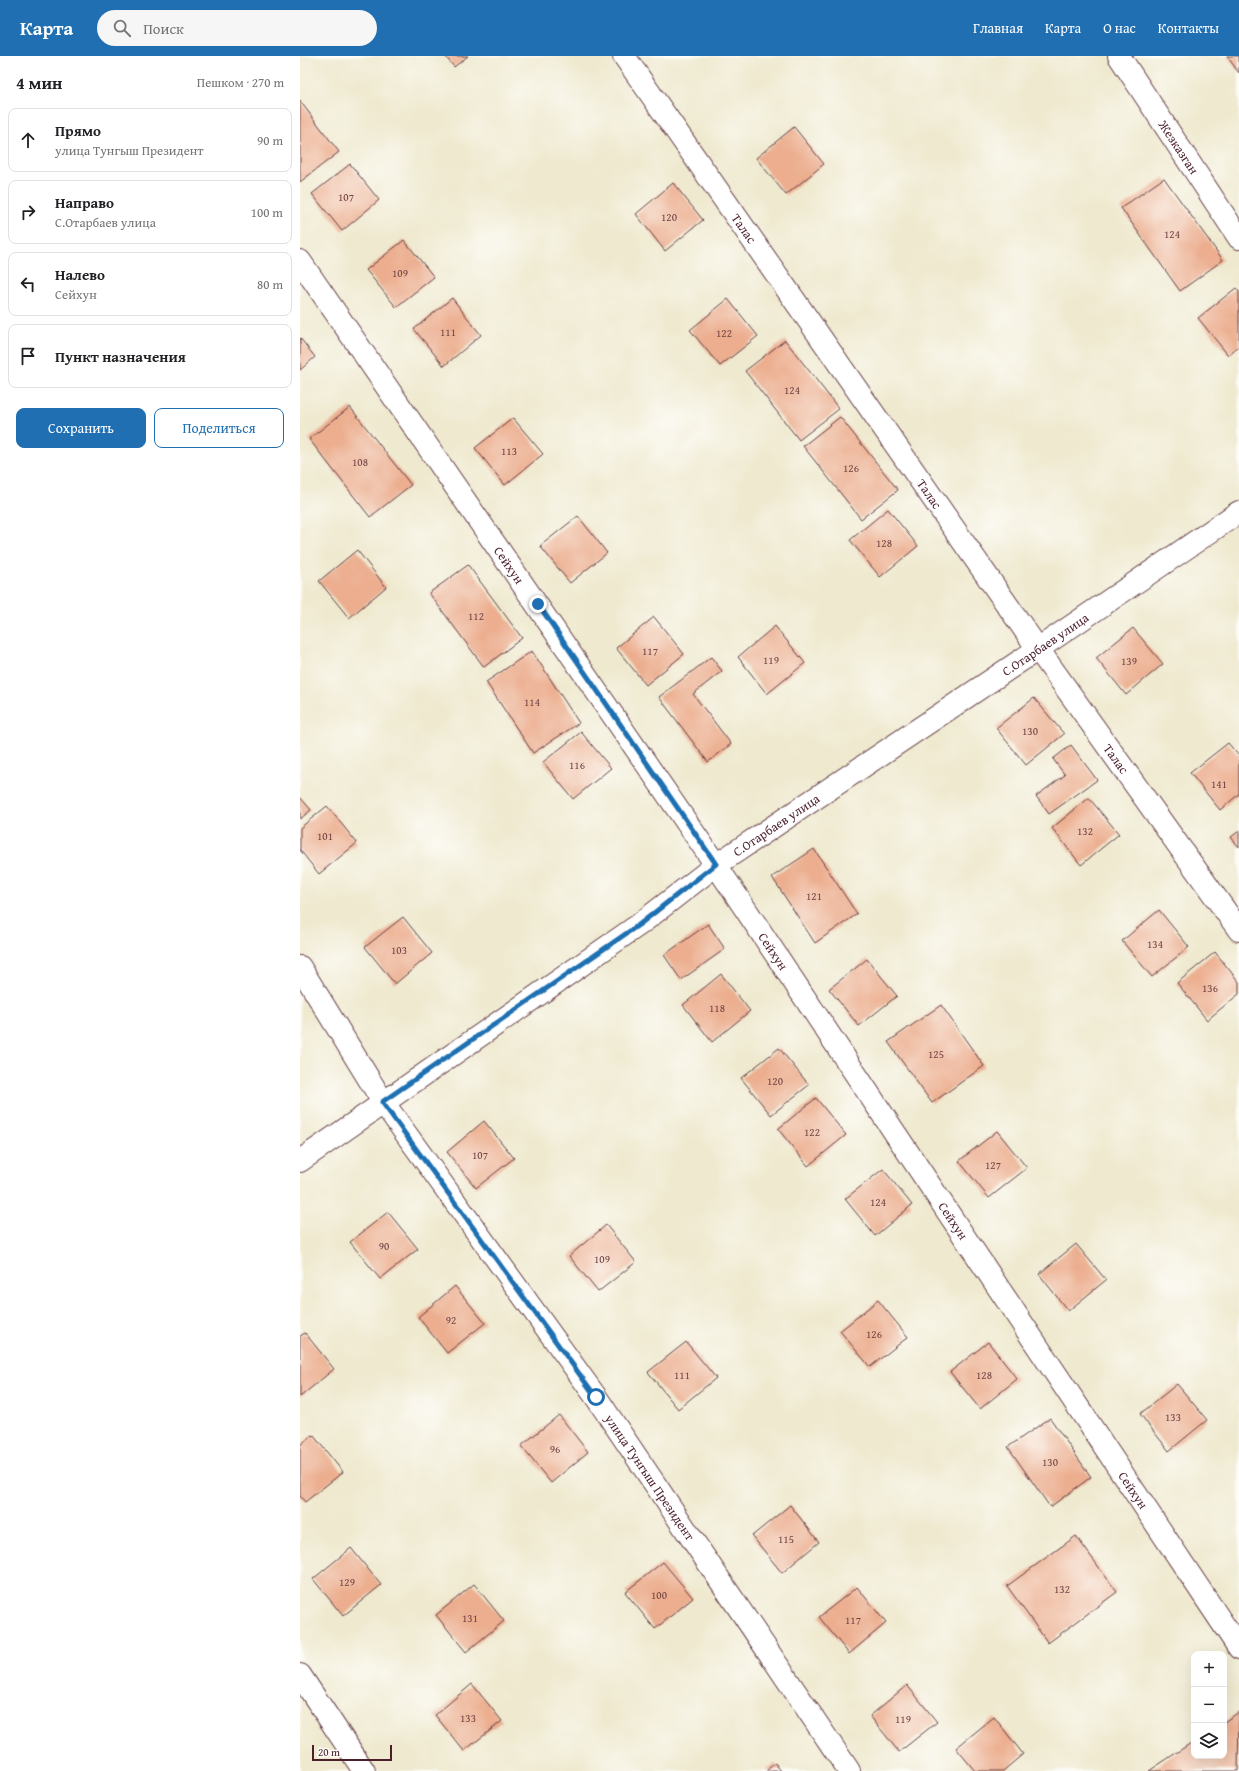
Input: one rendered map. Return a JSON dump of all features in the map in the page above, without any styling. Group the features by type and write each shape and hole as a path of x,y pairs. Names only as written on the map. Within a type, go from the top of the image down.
{"street":[{"name":"Талас","path":"624,56 1038,649 1239,930"},
{"name":"Жезказган","path":"1119,56 1239,238"},
{"name":"Сейхун","path":"300,261 716,864 1239,1648"},
{"name":"С.Отарбаев улица","path":"300,1161 382,1102 640,924 716,864 1038,649 1239,512"},
{"name":"улица Тунгыш Президент","path":"300,967 382,1102 596,1397 849,1771"},
{"path":"300,1675 364,1771"}],"building":[{"path":"445,56 468,56 454,67"},
{"path":"1227,56 1239,56 1239,73"},
{"path":"300,101 339,152 300,182"},
{"path":"794,127 824,164 786,195 756,158"},
{"path":"350,164 379,200 342,231 312,194"},
{"path":"1164,178 1223,260 1180,291 1121,208"},
{"path":"673,183 703,220 665,251 636,214"},
{"path":"404,240 434,277 396,307 366,270"},
{"path":"1236,288 1239,292 1239,346 1228,355 1198,318"},
{"path":"452,298 481,335 444,366 414,329"},
{"path":"728,299 758,336 720,366 690,330"},
{"path":"300,338 315,357 300,370"},
{"path":"785,340 839,409 799,440 745,371"},
{"path":"350,407 411,485 370,517 309,439"},
{"path":"840,417 898,490 861,519 803,446"},
{"path":"513,418 543,454 505,485 475,448"},
{"path":"888,509 918,546 880,577 850,540"},
{"path":"578,516 607,553 570,583 540,546"},
{"path":"357,550 386,587 349,618 319,581"},
{"path":"468,565 522,638 484,667 429,593"},
{"path":"654,617 684,654 646,685 616,648"},
{"path":"775,626 805,663 767,694 738,657"},
{"path":"1133,628 1163,664 1126,695 1096,658"},
{"path":"532,651 579,723 533,753 486,682"},
{"path":"711,657 722,671 693,694 731,744 708,762 659,697"},
{"path":"1034,698 1064,734 1026,765 996,728"},
{"path":"581,732 611,768 573,799 543,762"},
{"path":"1228,743 1239,756 1239,794 1220,810 1190,773"},
{"path":"1071,745 1097,780 1049,814 1036,796 1065,775 1053,759"},
{"path":"300,797 311,810 300,819"},
{"path":"1089,798 1119,834 1081,865 1052,828"},
{"path":"327,806 357,843 319,874 300,850 300,828"},
{"path":"1239,831 1239,847 1231,837"},
{"path":"814,849 857,914 815,943 772,877"},
{"path":"1159,910 1189,947 1152,977 1122,941"},
{"path":"403,917 432,953 395,984 365,947"},
{"path":"708,924 725,949 681,980 664,955"},
{"path":"1215,952 1239,982 1239,994 1207,1020 1177,983"},
{"path":"867,959 897,996 859,1026 829,989"},
{"path":"721,974 750,1011 712,1042 683,1005"},
{"path":"941,1005 984,1066 932,1103 888,1042"},
{"path":"779,1048 809,1085 771,1115 741,1078"},
{"path":"816,1098 846,1135 808,1166 778,1129"},
{"path":"484,1121 514,1158 476,1188 447,1152"},
{"path":"997,1131 1027,1168 989,1198 959,1161"},
{"path":"883,1169 912,1205 875,1236 845,1199"},
{"path":"388,1212 418,1249 380,1279 350,1242"},
{"path":"606,1225 636,1262 598,1292 569,1256"},
{"path":"1076,1244 1106,1280 1068,1311 1039,1274"},
{"path":"455,1286 485,1323 447,1353 418,1317"},
{"path":"878,1300 908,1337 870,1367 840,1331"},
{"path":"305,1333 334,1369 300,1397 300,1336"},
{"path":"686,1342 716,1378 678,1409 648,1372"},
{"path":"988,1342 1017,1379 980,1409 950,1372"},
{"path":"1177,1384 1207,1420 1169,1451 1140,1414"},
{"path":"559,1415 588,1452 551,1483 521,1446"},
{"path":"1050,1418 1091,1477 1050,1507 1008,1447"},
{"path":"313,1435 343,1472 305,1502 300,1496 300,1445"},
{"path":"790,1505 819,1542 782,1573 752,1536"},
{"path":"1076,1536 1117,1592 1048,1643 1007,1586"},
{"path":"351,1548 381,1585 343,1616 313,1579"},
{"path":"663,1562 693,1598 655,1629 625,1592"},
{"path":"474,1584 504,1621 466,1652 436,1615"},
{"path":"857,1587 886,1623 849,1654 819,1617"},
{"path":"472,1684 502,1721 464,1751 435,1715"},
{"path":"907,1685 937,1722 899,1752 870,1716"},
{"path":"1239,1712 1238,1771 1149,1771 1191,1743 1191,1759 1227,1759 1227,1720"},
{"path":"994,1717 1023,1754 1003,1771 975,1771 956,1748"},
{"path":"775,1763 781,1771 766,1771"}],"route":[{"path":"538,604 716,864 640,924 382,1102 596,1397"}]}
